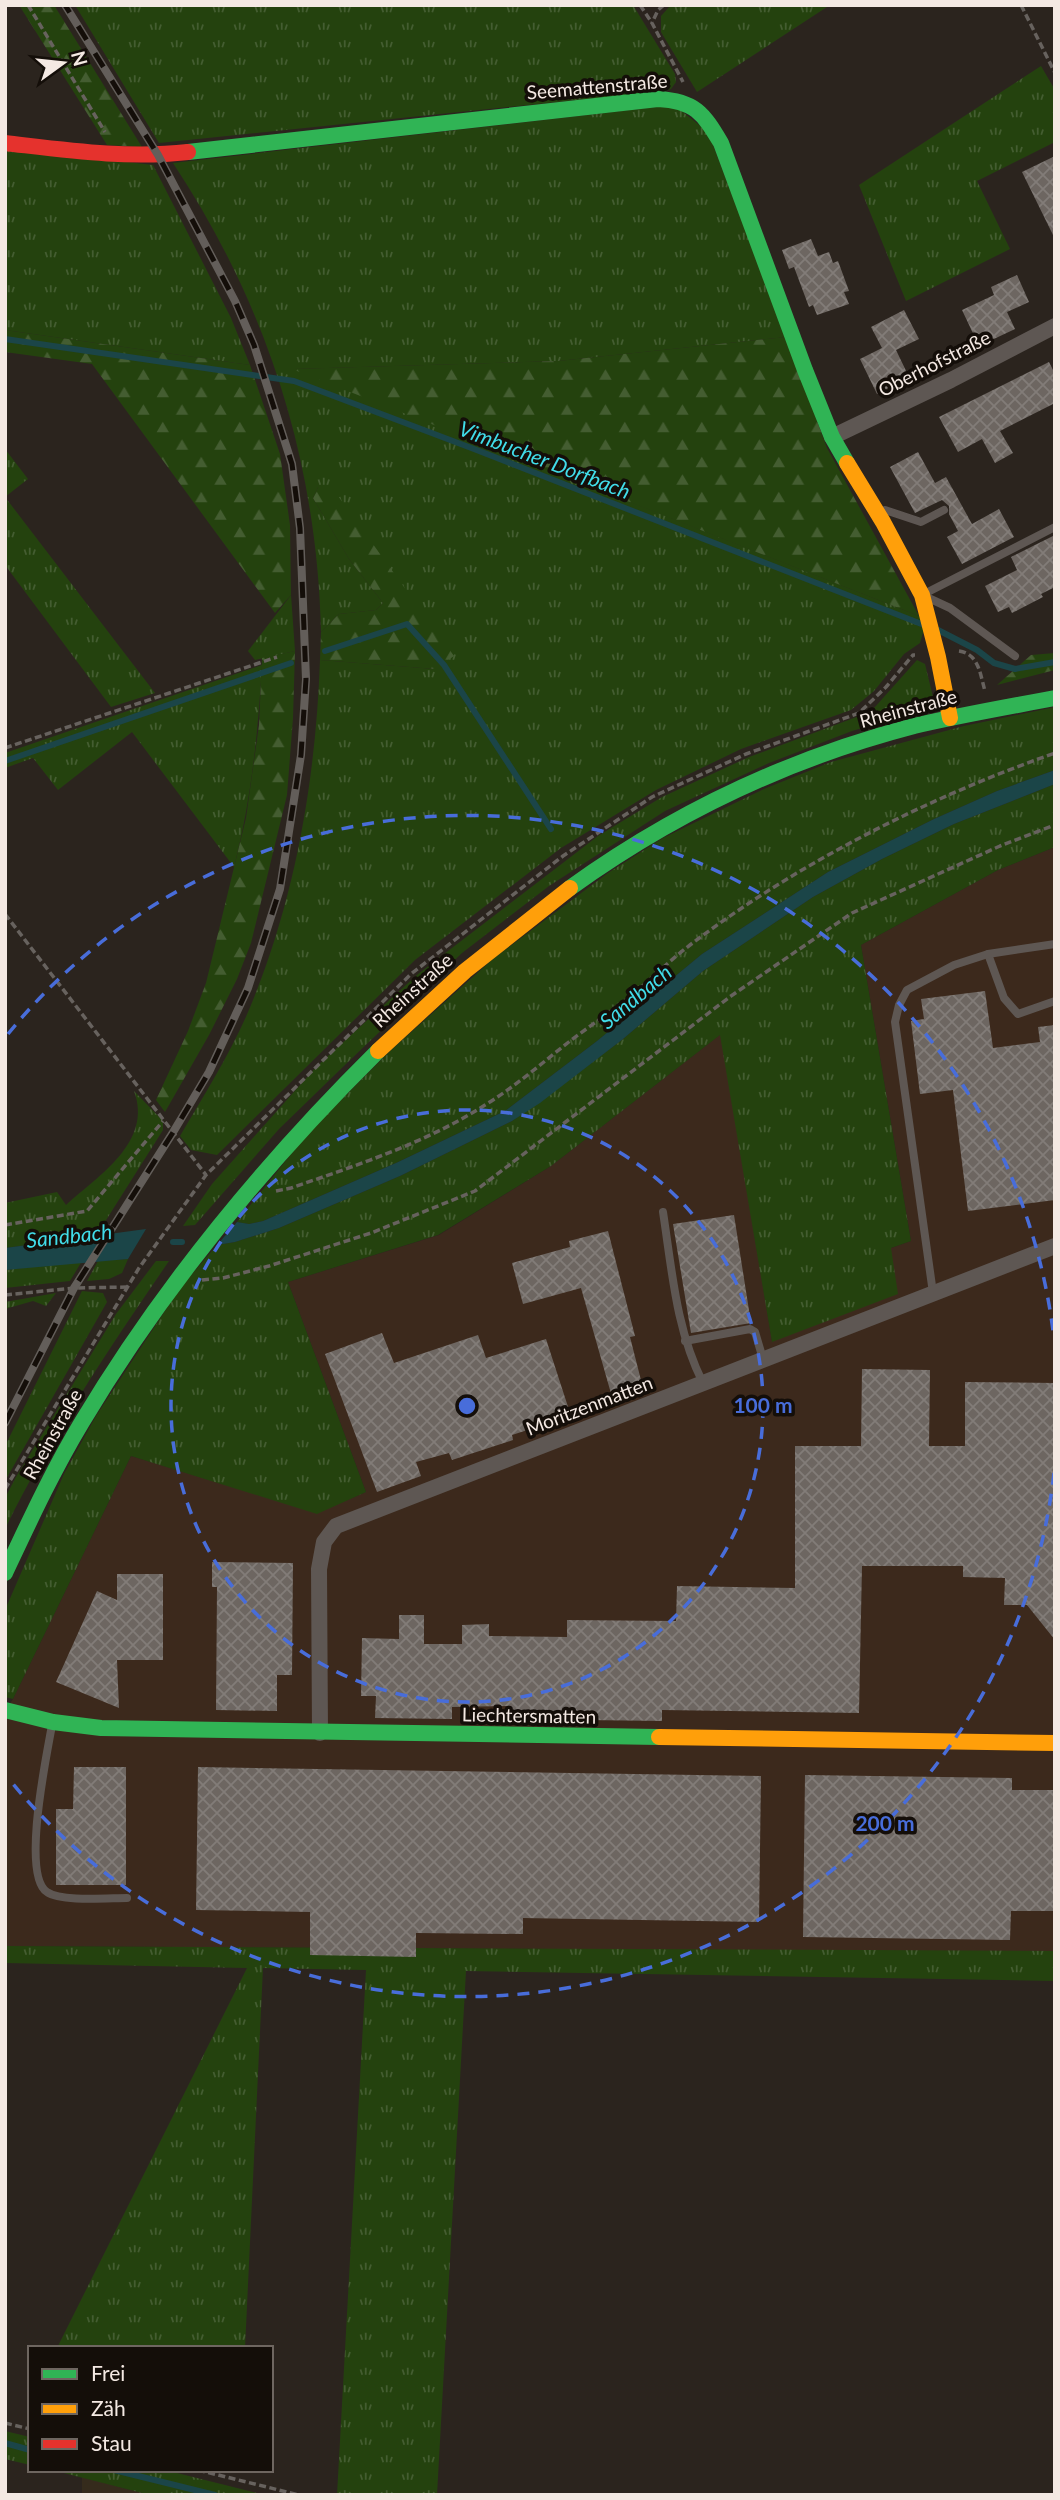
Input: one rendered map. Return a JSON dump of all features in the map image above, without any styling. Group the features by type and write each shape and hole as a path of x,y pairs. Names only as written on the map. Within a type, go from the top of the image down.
{"street":[{"name":"Seemattenstraße","path":"5,143 119,155 158,155 658,99 692,104 721,144 832,437 922,595 946,655 950,718"},
{"name":"Oberhofstraße","path":"832,437 1053,332"},
{"name":"Rheinstraße","path":"5,1573 62,1456 111,1372 185,1266 248,1185 340,1086 433,997 526,919 592,872 707,804 786,768 893,732 1055,698"},
{"name":"Moritzenmatten","path":"320,1733 319,1569 324,1542 336,1526 1055,1246"},
{"name":"Liechtersmatten","path":"5,1710 53,1722 100,1728 1055,1743"}],"lane":[{"path":"878,514 885,510 921,522 944,510"},
{"path":"922,595 1055,527"},
{"path":"922,595 950,607 1015,656"},
{"path":"933,1293 895,1022 899,1005 907,990 954,965 988,954 1055,944"},
{"path":"988,954 1004,998 1018,1014 1055,1001"},
{"path":"663,1212 685,1341 690,1358 704,1382"},
{"path":"685,1341 750,1329 755,1332 763,1360"},
{"path":"53,1722 38,1797 38,1883 47,1893 60,1897 127,1898"}],"path":[{"path":"28,5 119,155"},
{"path":"640,5 680,73 692,104"},
{"path":"652,23 658,10 664,5"},
{"path":"1021,5 1055,73"},
{"path":"946,655 965,652 975,660 985,691"},
{"path":"5,748 277,657"},
{"path":"976,690 996,688"},
{"path":"248,1185 266,1193 291,1188 377,1158 484,1106 631,996 688,946 789,879 906,814 1055,753"},
{"path":"173,1283 223,1278 269,1266 371,1233 475,1191 731,996 852,914 1000,846 1055,825"},
{"path":"5,914 206,1175"},
{"path":"5,1224 87,1211 163,1121"},
{"path":"5,1489 167,1226"},
{"path":"5,1295 74,1288 128,1287"},
{"path":"5,2423 28,2429"},
{"path":"206,2472 299,2495"}],"shaded area":[{"path":"1055,847 1055,1952 5,1946 5,1711 131,1456 317,1513 366,1492 288,1282 439,1235 551,1166 721,1034 772,1341 891,1248 911,1241 861,945 998,870"},
{"path":"82,2477 150,2495 82,2495"}],"green space":[{"path":"19,5 54,5 142,147 107,145"},
{"path":"75,5 633,5 675,74 676,82 671,89 663,91 159,143"},
{"path":"671,5 827,7 697,92 661,32 661,16"},
{"path":"1041,66 1055,90 1055,142 977,181 1010,249 906,301 859,185"},
{"path":"674,105 708,132 786,337 558,361 294,369 919,616 924,629 920,643 904,654 874,691 851,710 741,749 656,790 561,848 415,960 217,1155 191,1150 180,1136 239,1032 270,955 282,914 302,831 309,788 320,660 435,669 318,487 313,498 349,559 383,603 376,610 339,614 321,632 309,507 297,446 281,387 235,272 173,163"},
{"path":"5,148 153,165 231,318 250,365 5,330"},
{"path":"5,330 250,365 280,454 290,525 291,595 275,613 92,364 5,352"},
{"path":"786,337 827,448 919,616 292,369 558,361"},
{"path":"5,449 28,479 5,497"},
{"path":"318,487 333,489 454,656 435,669 320,660 321,632 339,614 376,610 383,603 349,559 313,498"},
{"path":"5,497 155,693 111,707 5,565"},
{"path":"291,595 295,651 255,660 248,651"},
{"path":"295,651 287,795 251,943 237,979 209,1035 165,1112 156,1100 188,1031 206,983 246,818 259,725 262,658"},
{"path":"1055,653 1055,670 997,685 1031,655"},
{"path":"917,660 925,664 933,697 923,710 852,731 769,763 665,811 549,886 462,953 279,1129 195,1225 183,1226 212,1184 317,1066 418,974 598,836 662,797 749,757 862,715 875,707"},
{"path":"262,665 253,767 234,867 132,732 58,790 33,758 5,768 5,753"},
{"path":"1055,707 1055,770 997,791 934,819 828,872 702,954 597,1041 505,1111 396,1163 263,1221 249,1224 237,1222 307,1134 389,1052 493,959 608,873 663,838 764,789 831,762 964,726"},
{"path":"1055,784 1055,847 998,870 861,945 911,1241 891,1248 898,1294 772,1342 720,1035 551,1166 438,1235 288,1282 366,1492 317,1514 131,1456 13,1699 5,1697 5,1610 64,1474 96,1416 180,1288 217,1245 279,1228 400,1176 512,1121 623,1039 703,971 813,897 954,824"},
{"path":"134,1091 163,1121 163,1130 96,1236 5,1248 5,1203 57,1192 66,1205 120,1156 130,1142 136,1126 138,1109"},
{"path":"128,1259 122,1273 109,1279 87,1281 98,1261"},
{"path":"82,1261 70,1281 5,1288 5,1270"},
{"path":"156,1261 169,1261 62,1426 5,1529 5,1498 16,1477 116,1314"},
{"path":"82,1291 103,1293 107,1302 5,1481 5,1446"},
{"path":"56,1293 46,1306 33,1301 5,1309 5,1302"},
{"path":"5,1946 1055,1951 1055,1981 466,1971 437,2495 337,2495 366,1970 263,1968 245,2346 58,2346 247,1968 5,1963"},
{"path":"5,2431 28,2437 28,2465 5,2459"},
{"path":"60,2472 173,2472 265,2495 150,2495"}],"water":[{"path":"1055,770 1055,784 954,824 813,897 703,971 623,1039 540,1103 512,1121 400,1176 279,1228 217,1245 237,1222 249,1224 263,1221 396,1163 505,1111 597,1041 702,954 828,872 934,819 997,791"},
{"path":"146,1229 128,1259 5,1270 5,1248"}],"building":[{"path":"1055,156 1055,239 1022,172"},
{"path":"811,239 818,256 829,252 833,263 838,261 849,291 844,292 849,304 817,315 813,305 809,307 794,267 789,269 782,250"},
{"path":"1017,275 1029,302 1007,312 1015,329 979,346 962,310 994,295 991,287"},
{"path":"904,310 919,339 896,350 909,377 877,394 860,359 882,348 871,327"},
{"path":"1049,362 1055,374 1055,403 1000,431 1013,453 995,463 982,439 958,452 939,417"},
{"path":"918,452 935,483 946,477 972,524 999,509 1014,537 962,564 947,537 958,531 949,514 949,506 942,500 915,513 890,467"},
{"path":"1055,535 1055,587 1041,594 1043,597 1012,613 1009,607 998,612 985,586 1017,570 1011,557"},
{"path":"985,991 993,1048 1040,1042 1038,1027 1055,1025 1055,1200 968,1211 953,1090 920,1094 911,1021 924,1019 921,999"},
{"path":"734,1215 751,1323 691,1333 673,1224"},
{"path":"608,1231 635,1336 630,1337 643,1388 612,1397 581,1288 523,1304 512,1263 570,1247 569,1241"},
{"path":"382,1333 394,1363 478,1335 486,1358 546,1339 571,1416 512,1435 513,1440 452,1460 449,1453 416,1462 421,1476 377,1492 325,1354"},
{"path":"862,1369 930,1370 929,1446 965,1446 965,1382 1055,1383 1055,1640 1027,1605 1004,1605 1005,1578 963,1577 963,1566 862,1566 859,1713 662,1710 662,1721 507,1719 507,1706 452,1707 452,1719 375,1718 376,1696 361,1696 362,1638 399,1639 399,1615 424,1615 424,1644 462,1644 462,1625 489,1624 489,1636 567,1637 567,1620 676,1621 677,1586 795,1588 795,1446 861,1446"},
{"path":"212,1562 293,1563 292,1675 277,1675 277,1711 216,1710 217,1587 212,1587"},
{"path":"117,1574 163,1574 163,1660 117,1660 119,1708 56,1682 97,1591 117,1600"},
{"path":"74,1767 126,1767 126,1885 56,1885 56,1809 73,1809"},
{"path":"198,1767 761,1776 759,1922 523,1918 523,1934 416,1933 416,1957 310,1955 310,1912 196,1910"},
{"path":"805,1775 1012,1778 1012,1790 1055,1790 1055,1911 1011,1911 1010,1940 803,1937"}],"waterway":[{"name":"Vimbucher Dorfbach","path":"5,339 294,381 924,625"},
{"path":"325,651 407,624 444,665 551,829"},
{"name":"Vimbucher Dorfbach","path":"938,630 977,650 994,663 1015,669 1055,662"},
{"path":"5,761 291,663"},
{"name":"Sandbach","path":"173,1242 182,1242"},
{"path":"5,2443 28,2449"},
{"path":"122,2472 215,2495"}],"railway":[{"path":"5,1423 74,1288 209,1072 248,988 280,889 301,755 306,679 300,528 292,464 254,345 235,301 158,155 65,5"}],"traffic: fast":[{"path":"188,152 658,99 681,102 703,116 721,143 805,370 832,437 847,463"},
{"path":"570,888 692,812 823,754 914,726 1055,698"},
{"path":"5,1573 71,1440 147,1322 256,1181 378,1051"},
{"path":"5,1710 53,1722 101,1728 659,1737"}],"traffic: slow":[{"path":"847,463 883,522 922,595 950,718"},
{"path":"378,1051 465,971 570,888"},
{"path":"659,1737 1055,1743"}],"traffic: jam":[{"path":"5,143 119,154 188,152"}]}
